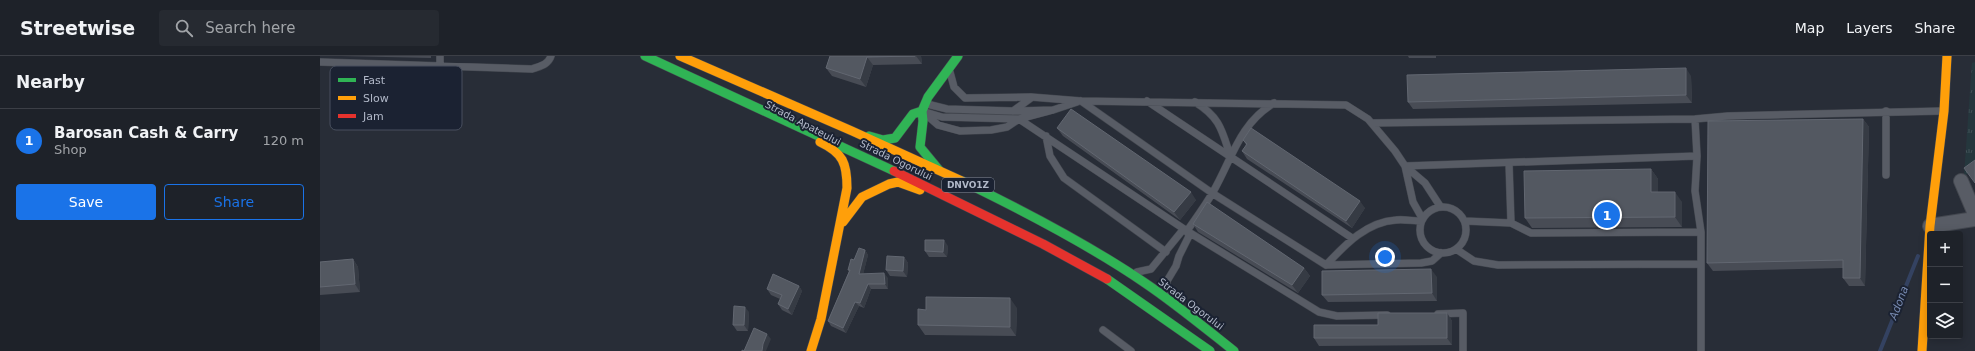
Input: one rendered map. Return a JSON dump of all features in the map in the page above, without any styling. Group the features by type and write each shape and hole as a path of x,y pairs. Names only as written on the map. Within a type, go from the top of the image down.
{"main road":[{"name":"Strada Ogorului","path":"644,56 733,98 874,161 1042,244 1114,283 1210,351"},
{"name":"Strada Ogorului","path":"680,56 939,170 1030,216 1130,273 1167,299 1234,351"},
{"name":"Strada Apateului","path":"852,132 883,140 895,138 913,114 924,107 958,56"},
{"path":"1922,351 1930,226 1944,111 1947,56"},
{"name":"Strada Apateului","path":"733,98 802,135 838,151 846,169 848,177 840,227 821,319 811,351"},
{"path":"924,107 920,147 939,170"},
{"name":"Strada Apateului","path":"840,227 862,197 889,184 898,182 964,206"}],"street":[{"path":"1961,181 1975,214"},
{"path":"1930,226 1975,219"}],"lane":[{"path":"440,56 440,65"},
{"path":"320,62 532,68 542,66 551,56"},
{"path":"949,68 954,87 965,98 1031,98 1081,101 1346,105 1368,119 1395,150 1405,166 1425,183 1440,206"},
{"path":"1013,111 1031,98"},
{"path":"924,107 938,125 960,130 991,130 1007,127 1020,119 1081,101"},
{"path":"1081,101 1212,193 1326,265 1421,263 1432,261 1440,253"},
{"path":"1147,101 1352,238"},
{"path":"1194,102 1210,111 1214,117 1222,130 1231,158"},
{"path":"1130,273 1151,269 1182,232 1187,231 1212,193 1231,158 1237,143 1248,125 1260,112 1274,103"},
{"path":"924,107 1013,111 1053,110"},
{"path":"924,107 942,117 1020,119 1187,231 1319,312 1336,316 1392,315"},
{"path":"1886,111 1886,175"},
{"path":"1372,124 1694,119 1886,111 1944,111"},
{"path":"1694,119 1697,156 1695,191 1701,232 1701,351"},
{"path":"1046,136 1050,156 1064,178 1166,252"},
{"path":"1405,166 1697,156"},
{"path":"1509,163 1511,223"},
{"path":"1405,166 1413,202 1421,220"},
{"path":"1440,206 1455,209 1465,221 1465,237 1462,244 1448,253 1434,251 1423,242 1419,228 1421,220 1433,208 1440,206"},
{"path":"1326,265 1352,238 1380,224 1395,220 1421,220"},
{"path":"1465,221 1511,223 1530,233 1701,232"},
{"path":"1167,299 1167,281 1176,266 1179,256 1189,236 1187,231"},
{"path":"1456,249 1474,261 1498,265 1701,264"},
{"path":"1432,314 1463,313 1463,351"},
{"path":"1103,330 1131,351"}],"green space":[{"path":"1975,62 1975,169 1964,176 1972,63"}],"building":[{"path":"830,56 915,56 867,57 860,79 826,68"},
{"path":"1686,68 1686,95 1408,102 1407,75"},
{"path":"1071,109 1191,192 1174,212 1057,128"},
{"path":"1863,119 1860,278 1843,278 1843,260 1707,263 1708,121"},
{"path":"1251,128 1360,201 1346,221 1242,151 1247,144 1243,140"},
{"path":"1975,160 1975,183 1964,168"},
{"path":"1651,169 1651,192 1675,192 1675,217 1525,218 1524,171"},
{"path":"1207,202 1304,268 1292,285 1193,224"},
{"path":"925,240 944,240 943,252 925,251"},
{"path":"859,248 865,250 859,274 884,273 885,284 868,284 860,303 855,302 843,328 828,321 850,270 848,270 851,259 854,260"},
{"path":"887,256 904,257 903,271 886,270"},
{"path":"353,259 355,284 320,287 320,262"},
{"path":"1431,269 1432,293 1322,295 1322,271"},
{"path":"773,274 799,286 788,309 778,304 782,295 767,289"},
{"path":"926,297 1010,298 1010,327 918,325 918,309 926,310"},
{"path":"734,306 745,307 744,325 733,325"},
{"path":"1378,313 1447,313 1447,338 1314,338 1314,325 1378,325"},
{"path":"754,328 767,334 762,351 744,351"}],"waterway":[{"name":"Adona","path":"1880,351 1918,256"}],"traffic: fast":[{"path":"645,56 894,171"},
{"path":"939,170 920,147 923,121 922,111 928,97 958,56"},
{"path":"869,136 883,140 895,138 913,114 922,111"},
{"path":"962,181 1009,204 1101,255 1168,299 1234,351"},
{"path":"1107,279 1210,351"}],"traffic: slow":[{"path":"680,56 962,181"},
{"path":"1922,351 1930,226 1944,111 1947,56"},
{"path":"811,351 821,319 847,188 845,165 834,150 820,142"},
{"path":"843,222 862,197 889,184 898,182 920,190"}],"traffic: jam":[{"path":"894,171 1043,244 1107,279"}],"place":[{"name":"Barosan Cash & Carry","path":"1607,215"}]}
